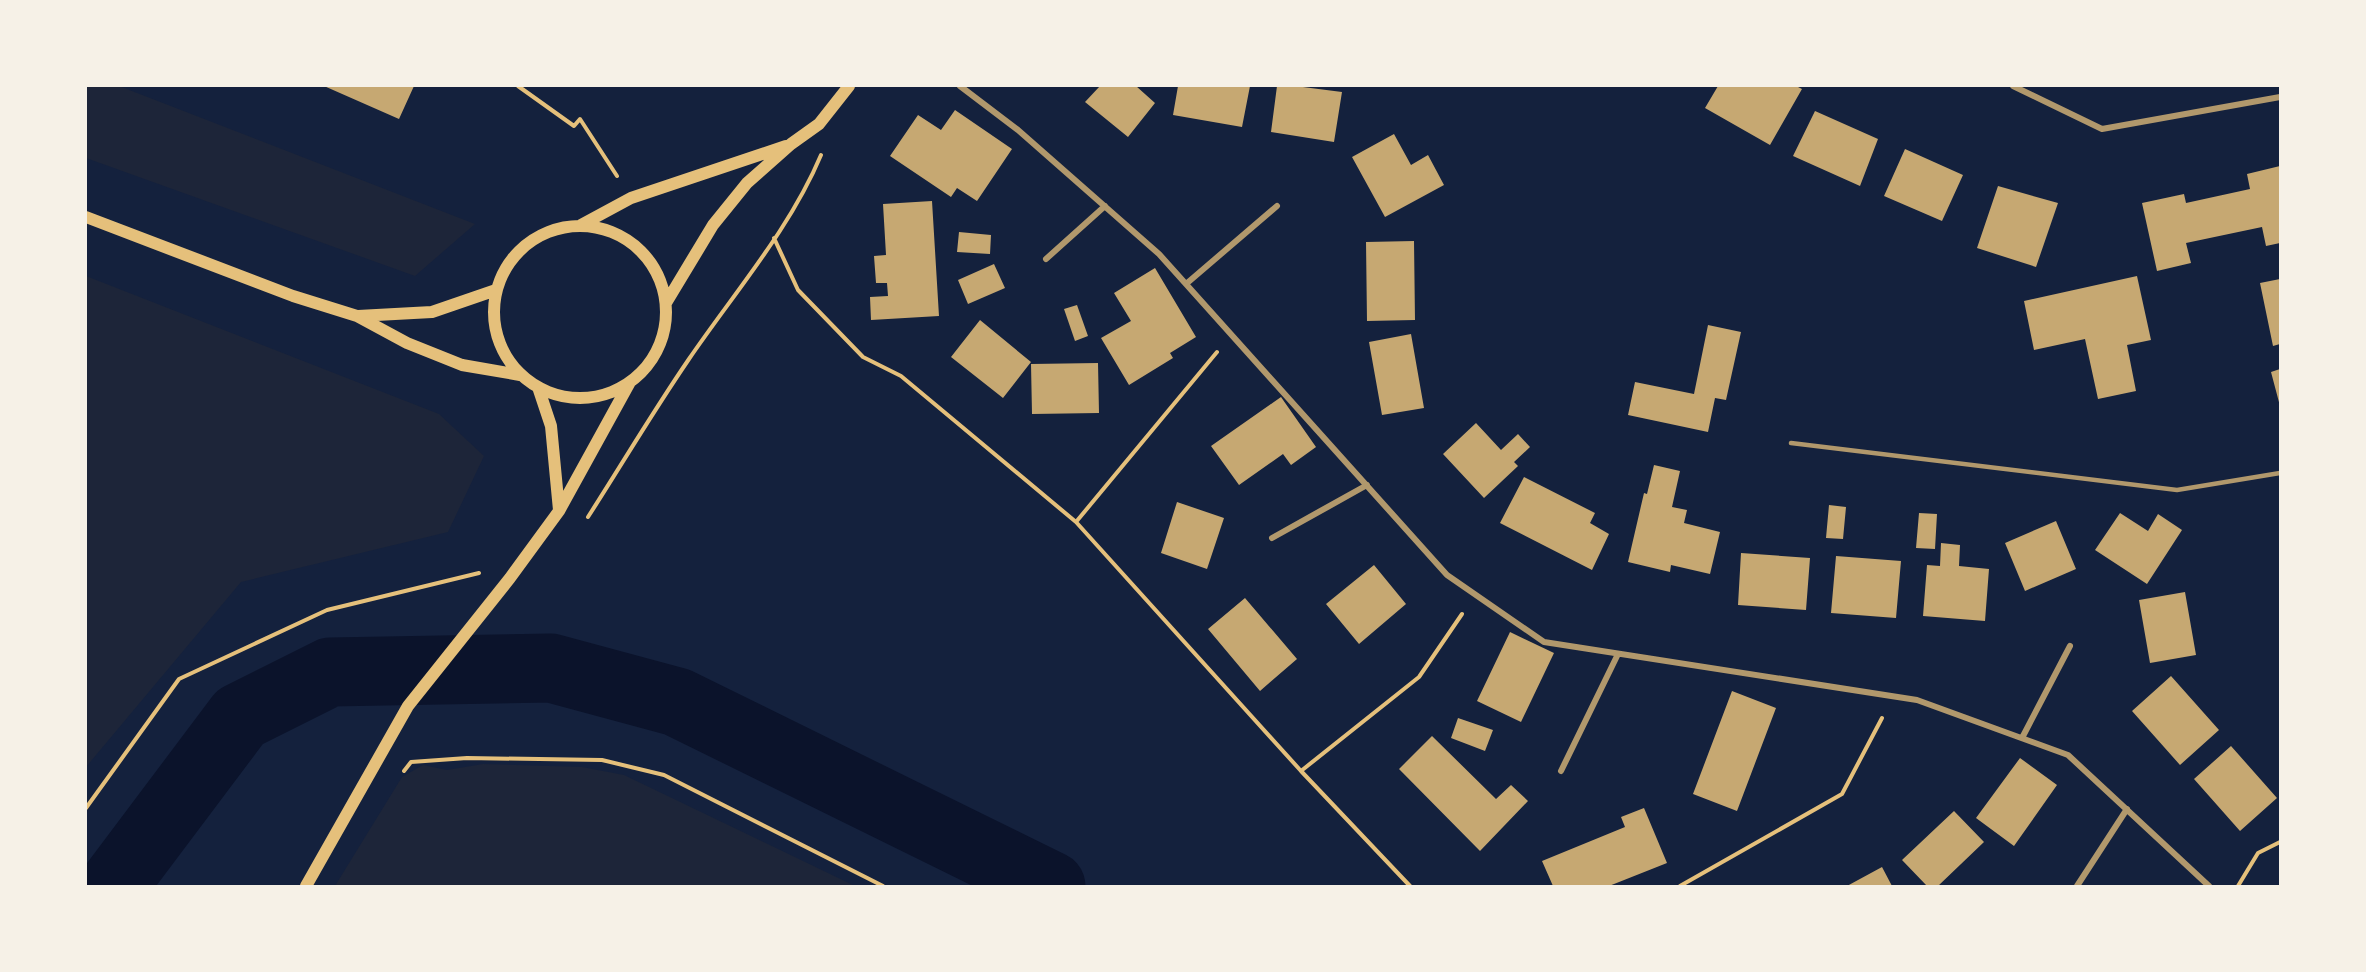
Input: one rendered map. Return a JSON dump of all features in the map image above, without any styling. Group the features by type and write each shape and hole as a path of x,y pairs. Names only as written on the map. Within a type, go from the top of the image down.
{"main road":[{"path":"666,303 713,225 747,183 791,144 819,124 849,86"},
{"path":"581,225 604,229 630,242 654,267 666,303 665,325 655,354 644,370 630,382 597,397 566,398 538,387 520,375 498,341 493,317 496,290 507,265 527,243 552,230 581,225 631,198 791,144"},
{"path":"86,217 294,296 357,316 406,343 462,364 520,375"},
{"path":"357,316 432,312 496,290"},
{"path":"306,886 408,706 510,578 559,511 630,382"},
{"path":"538,387 551,426 559,511"}],"street":[{"path":"960,86 1018,130 1159,254 1447,575 1544,642 1917,700 2022,738 2068,755 2209,886"},
{"path":"2013,86 2102,129 2280,97"},
{"path":"1046,259 1105,206"},
{"path":"1186,284 1277,206"},
{"path":"1272,538 1367,485"},
{"path":"2022,738 2070,646"},
{"path":"1561,771 1618,654"},
{"path":"2077,886 2127,809"}],"lane":[{"path":"1791,443 2177,490 2280,473"}],"path":[{"path":"519,86 574,126 580,119 631,198"},
{"path":"551,521 588,517 688,359 774,238 811,178 824,147"},
{"path":"774,238 798,290 863,357 901,376 1076,522 1301,771 1410,886"},
{"path":"1076,522 1231,335"},
{"path":"86,808 179,679 327,610 519,564"},
{"path":"1301,771 1419,676 1475,594"},
{"path":"1680,886 1842,794 1894,697"},
{"path":"372,769 394,784 411,762 467,758 602,760 664,775 883,886"},
{"path":"2238,886 2258,853 2280,843"}],"shaded area":[{"path":"86,86 119,86 475,224 415,276 86,158"},
{"path":"86,276 439,414 484,456 448,532 241,582 86,767"},
{"path":"483,764 582,767 624,775 855,886 335,886 402,777 423,765 447,770"}],"building":[{"path":"324,86 414,86 399,119"},
{"path":"1100,86 1136,86 1155,103 1128,137 1085,102"},
{"path":"1178,86 1250,86 1242,127 1173,115"},
{"path":"1277,86 1342,92 1334,142 1271,132"},
{"path":"1718,86 1796,86 1802,89 1770,145 1705,108"},
{"path":"955,110 1012,149 977,201 957,188 951,197 890,156 918,115 941,130"},
{"path":"1815,111 1878,139 1860,186 1793,156"},
{"path":"1394,134 1411,165 1428,155 1444,185 1385,217 1352,157"},
{"path":"1905,149 1963,175 1942,221 1884,196"},
{"path":"2280,166 2280,243 2266,246 2262,227 2186,243 2191,263 2157,271 2142,203 2184,194 2186,203 2250,189 2247,174"},
{"path":"1998,186 2058,203 2036,267 1977,248"},
{"path":"932,201 939,316 871,320 870,297 888,296 887,283 876,283 874,256 886,255 883,204"},
{"path":"959,232 991,235 990,254 957,252"},
{"path":"1414,241 1415,320 1367,321 1366,242"},
{"path":"994,264 1005,288 968,304 958,280"},
{"path":"1155,268 1196,337 1170,353 1173,358 1129,385 1101,338 1131,321 1114,293"},
{"path":"2137,276 2151,340 2127,345 2136,391 2098,399 2085,339 2034,350 2024,301"},
{"path":"2280,279 2280,344 2273,346 2260,283"},
{"path":"1077,305 1088,336 1075,341 1064,309"},
{"path":"980,320 1031,362 1003,398 951,357"},
{"path":"1708,325 1741,332 1726,400 1715,398 1708,432 1628,415 1635,382 1694,394"},
{"path":"1411,334 1424,408 1382,415 1369,342"},
{"path":"1098,363 1099,413 1032,414 1031,364"},
{"path":"2280,369 2280,406 2271,372"},
{"path":"1281,397 1316,447 1291,465 1283,454 1239,485 1211,446"},
{"path":"1476,423 1501,450 1518,434 1530,447 1514,462 1518,466 1484,498 1443,454"},
{"path":"1654,465 1680,471 1672,507 1687,510 1684,523 1720,532 1710,574 1671,565 1670,572 1628,562 1644,493 1647,494"},
{"path":"1524,477 1595,513 1590,523 1609,534 1592,570 1500,523"},
{"path":"1177,502 1224,518 1207,569 1161,553"},
{"path":"1829,505 1846,507 1843,539 1826,538"},
{"path":"1919,513 1937,514 1935,549 1916,548"},
{"path":"2120,513 2148,531 2158,514 2182,530 2147,584 2095,550"},
{"path":"2056,521 2076,569 2025,591 2005,543"},
{"path":"1941,543 1960,545 1959,566 1989,569 1985,621 1923,616 1927,565 1940,566"},
{"path":"1741,553 1810,558 1806,610 1738,605"},
{"path":"1836,556 1901,561 1896,618 1831,613"},
{"path":"1374,565 1406,604 1359,644 1326,604"},
{"path":"2185,592 2196,655 2150,663 2139,600"},
{"path":"1245,598 1297,659 1260,691 1208,629"},
{"path":"1510,632 1554,653 1521,722 1477,701"},
{"path":"2171,676 2219,730 2180,765 2132,711"},
{"path":"1732,691 1776,708 1737,811 1693,794"},
{"path":"1458,718 1493,730 1485,751 1451,738"},
{"path":"1432,736 1496,799 1511,785 1528,801 1480,851 1399,769"},
{"path":"2231,746 2277,798 2240,831 2194,779"},
{"path":"2020,758 2057,785 2014,846 1976,818"},
{"path":"1644,808 1667,863 1609,886 1553,886 1542,861 1625,827 1621,817"},
{"path":"1954,811 1984,842 1938,886 1927,886 1902,860"},
{"path":"1882,867 1892,886 1847,886"}],"waterway":[{"path":"113,886 240,717 330,672 551,668 677,702 1051,886"}]}
